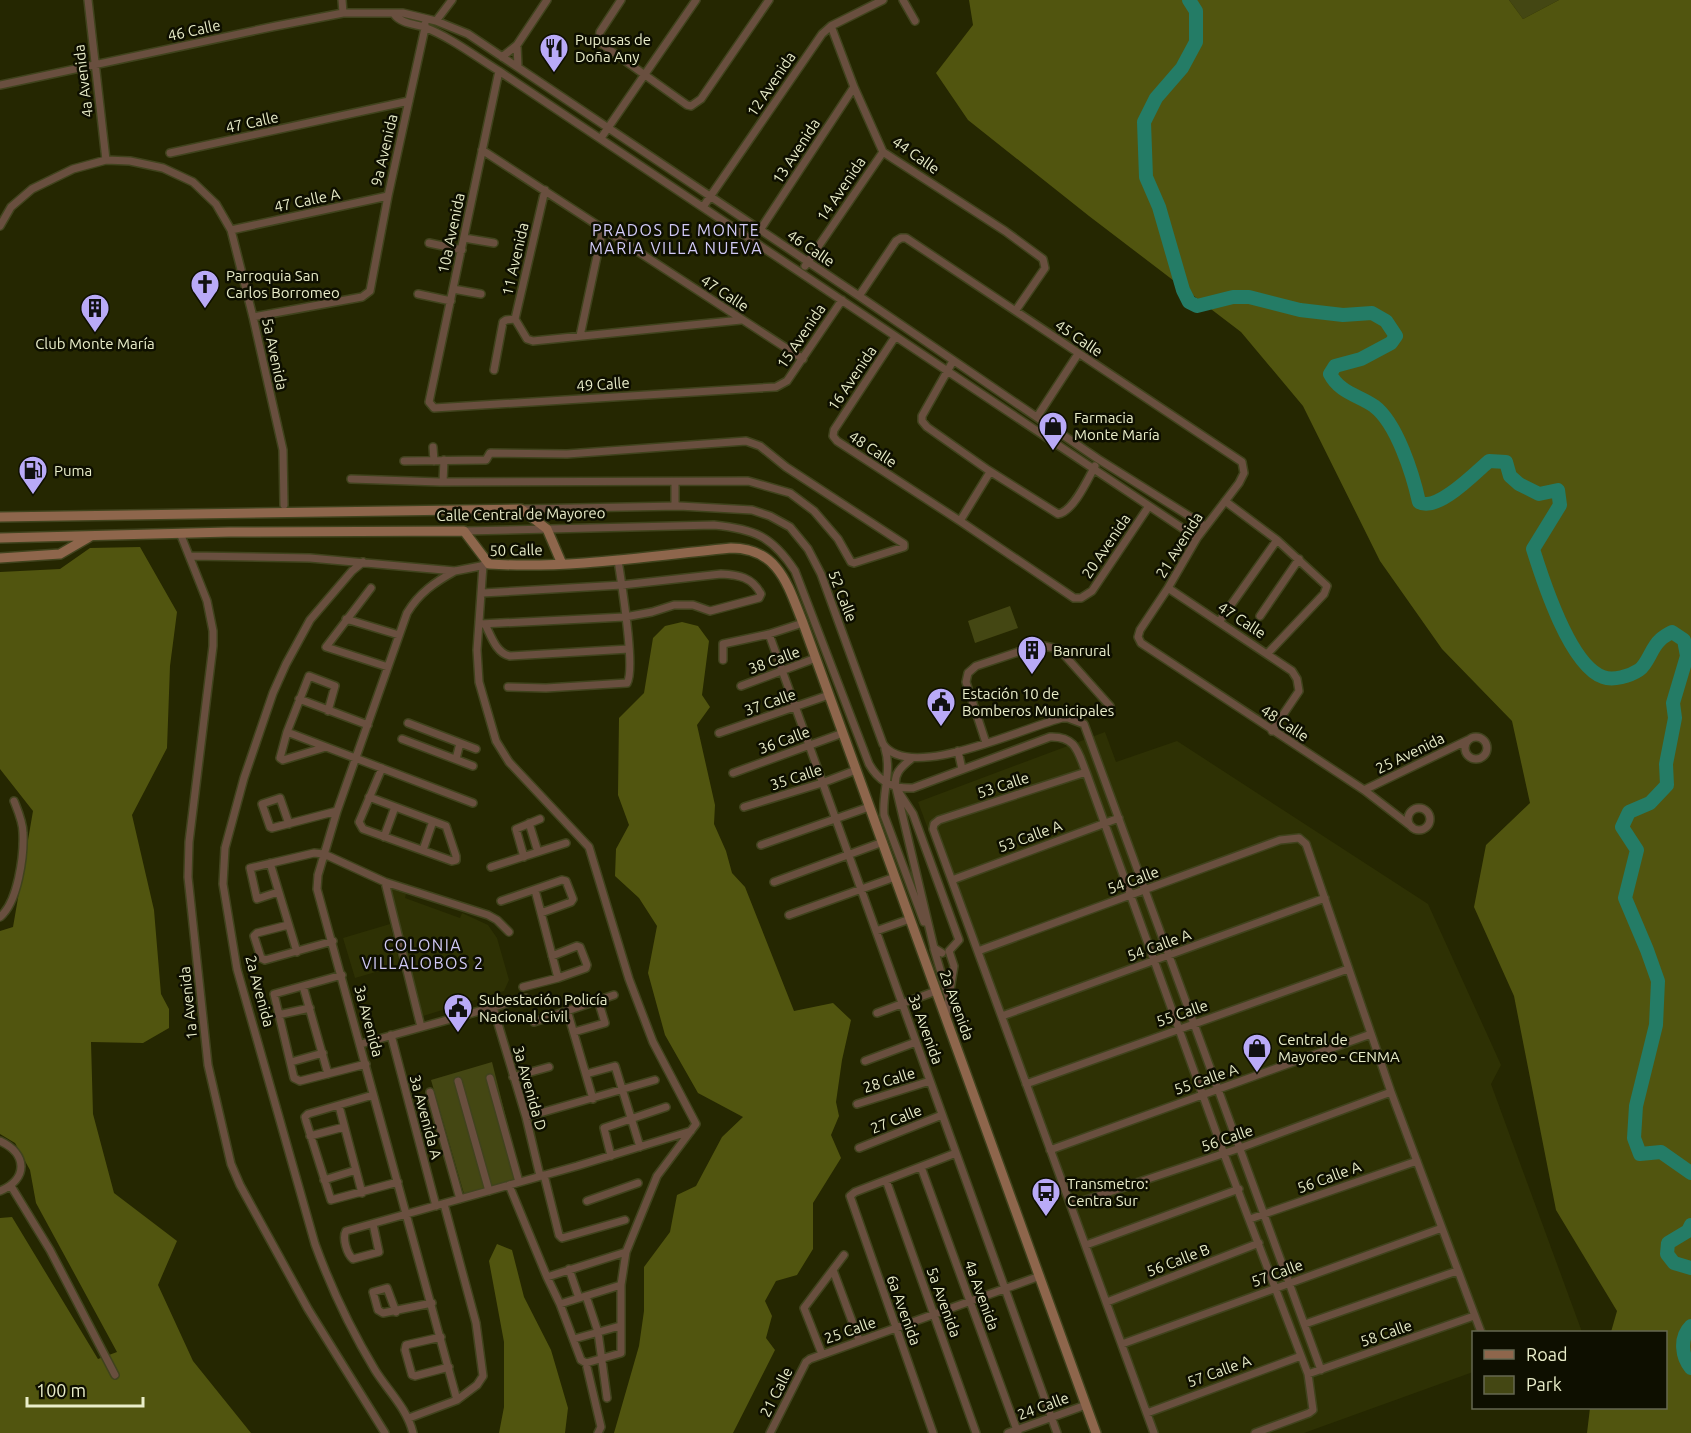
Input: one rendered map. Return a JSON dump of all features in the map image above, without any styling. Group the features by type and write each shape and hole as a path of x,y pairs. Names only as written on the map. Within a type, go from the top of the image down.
{"main road":[{"name":"Calle Central de Mayoreo","path":"0,517 521,509"},
{"path":"521,509 547,529 562,564"},
{"name":"Calle Central de Mayoreo","path":"0,538 180,533 464,531"},
{"path":"464,531 486,565"},
{"path":"0,558 60,554 91,536"},
{"name":"50 Calle","path":"486,565 562,564 731,548 758,553 770,560 782,573 789,587"},
{"name":"2a Avenida","path":"789,587 1096,1433"}],"street":[{"name":"4a Avenida","path":"88,0 106,160"},
{"path":"342,0 343,13"},
{"path":"436,21 452,0"},
{"path":"501,57 517,45 547,0"},
{"path":"621,0 600,32 599,40 691,106 701,99 769,0"},
{"path":"601,138 696,0"},
{"name":"12 Avenida","path":"704,207 822,34 831,26 883,0"},
{"path":"903,0 915,21"},
{"name":"46 Calle","path":"0,85 343,13 404,13 436,21 468,34 1098,459 1205,526"},
{"name":"46 Calle","path":"394,14 398,19 425,28 499,71 1197,538"},
{"path":"420,17 425,28"},
{"name":"44 Calle","path":"831,26 854,87 883,152 1005,231 1043,259 1045,268 1016,310"},
{"name":"9a Avenida","path":"254,317 362,297 370,291 388,196 425,28"},
{"path":"517,45 518,67"},
{"name":"10a Avenida","path":"429,402 499,71"},
{"name":"13 Avenida","path":"760,230 854,87"},
{"name":"47 Calle","path":"170,153 410,102"},
{"name":"47 Calle","path":"482,150 803,360"},
{"name":"14 Avenida","path":"801,272 883,152"},
{"path":"0,226 11,207 32,189 73,169 106,160"},
{"name":"5a Avenida","path":"106,160 130,161 163,168 193,182 216,204 231,230 254,317 283,450 284,505"},
{"name":"11 Avenida","path":"545,190 515,320 527,339 533,341 580,336"},
{"name":"47 Calle A","path":"231,230 388,196"},
{"path":"603,228 580,336 741,320"},
{"path":"465,238 494,243"},
{"name":"45 Calle","path":"859,296 896,241 906,238 1242,462"},
{"path":"429,243 462,250"},
{"path":"453,289 481,294"},
{"path":"418,294 451,301"},
{"name":"15 Avenida","path":"782,385 803,360 842,300"},
{"path":"494,370 503,322 515,320"},
{"name":"16 Avenida","path":"833,436 834,430 895,337"},
{"path":"1037,417 1078,354"},
{"path":"953,361 925,410 922,421 990,472 1053,513 1063,514 1070,508 1098,459"},
{"name":"49 Calle","path":"429,402 434,408 782,385"},
{"name":"48 Calle","path":"833,436 837,441 1074,598 1081,598"},
{"path":"351,479 443,483 748,481 790,493 814,512 838,538 851,562 904,547 904,544 786,467 760,446 746,441 567,454 490,453 486,460 404,461"},
{"path":"433,447 434,460"},
{"path":"443,483 444,460"},
{"name":"21 Avenida","path":"1142,643 1138,637 1140,630 1205,526 1239,483 1244,473 1242,462"},
{"path":"960,521 990,472"},
{"path":"675,482 675,506"},
{"path":"1225,501 1277,540 1327,586 1324,594 1268,653"},
{"name":"52 Calle","path":"521,509 675,506 752,510 780,521 801,538 821,574 883,744 888,768 883,805 884,815 934,948"},
{"name":"20 Avenida","path":"1081,598 1092,591 1149,506"},
{"name":"Calle Central de Mayoreo","path":"464,531 714,525 742,528 766,539 784,555 795,571 869,764 874,773 885,782"},
{"name":"1a Avenida","path":"180,533 207,601 213,631 188,864 210,1075 235,1176 308,1310 385,1433"},
{"path":"1219,621 1277,540"},
{"name":"50 Calle","path":"190,556 310,558 455,571 486,565"},
{"path":"1260,616 1299,559"},
{"path":"508,687 546,688 627,683 630,675 629,649 618,560"},
{"name":"2a Avenida","path":"363,562 352,571 308,624 273,693 231,823 225,848 223,884 237,969 315,1244 329,1281 376,1371 409,1418 413,1433"},
{"path":"486,565 482,593 482,624 477,650 478,682 496,741 509,762 589,847 629,979 653,1042 696,1124 657,1176 626,1252 621,1285 621,1353 586,1363 581,1360 560,1304 509,1185"},
{"name":"3a Avenida","path":"455,571 436,581 421,594 407,613 324,854 318,875 318,889 457,1400"},
{"path":"482,593 622,585 705,575 737,575 751,580 761,594 759,598 710,611 693,605 674,605 625,617 482,624"},
{"path":"371,588 326,647 388,667"},
{"name":"47 Calle","path":"1168,588 1292,671 1297,679 1299,691 1272,731"},
{"path":"346,619 399,635"},
{"path":"723,660 723,644 769,634 803,623"},
{"path":"482,624 499,650 510,656 629,649"},
{"name":"3a Avenida","path":"769,634 1057,1433"},
{"name":"48 Calle","path":"1142,643 1364,790 1412,827"},
{"path":"986,743 966,682 968,673 976,666 1039,645 1059,649 1110,706"},
{"name":"38 Calle","path":"741,686 816,658"},
{"path":"326,747 283,760 280,758 309,676 334,685 336,688 328,711"},
{"name":"37 Calle","path":"720,733 829,695"},
{"path":"299,699 368,725"},
{"path":"883,744 894,755 911,759 934,757 958,751 1053,720 1068,718 1077,720 1088,729 1321,1370"},
{"path":"408,723 476,749"},
{"path":"288,732 473,803"},
{"name":"36 Calle","path":"734,773 843,733"},
{"path":"896,788 913,788 1050,737 1063,737 1076,748 1224,1154 1308,1374 1313,1410 1255,1433"},
{"path":"402,739 473,766"},
{"name":"25 Avenida","path":"1364,790 1468,740"},
{"path":"456,759 460,743"},
{"path":"958,751 962,769"},
{"path":"911,759 902,766 894,781 934,948 949,998"},
{"path":"369,797 446,826 456,860 452,861 384,837 360,826 359,822 369,797 382,768"},
{"name":"35 Calle","path":"744,807 856,770"},
{"name":"53 Calle","path":"952,880 933,829 939,820 1086,772"},
{"path":"885,782 896,788 914,814 959,940 949,951 954,966 946,1017"},
{"path":"289,824 280,798 262,804 271,828 289,824 338,811"},
{"path":"0,917 7,911 13,899 21,862 23,831 14,801"},
{"path":"384,837 395,807"},
{"path":"760,845 869,807"},
{"name":"53 Calle A","path":"952,880 1119,818"},
{"path":"524,857 516,829 540,819"},
{"path":"423,850 433,821"},
{"path":"529,823 538,852"},
{"name":"54 Calle","path":"978,951 1280,840 1299,838 1306,844 1324,898"},
{"path":"491,867 566,843"},
{"path":"774,882 883,843"},
{"path":"521,848 536,844"},
{"path":"278,892 256,898 250,869 314,853 324,854 385,882 488,915 508,932"},
{"path":"270,863 297,952"},
{"path":"789,915 895,877"},
{"path":"501,901 562,880 566,881 573,899 567,904 541,913"},
{"path":"952,880 1154,1433"},
{"path":"385,882 421,1027"},
{"path":"535,890 558,978"},
{"path":"1324,898 1391,1092 1481,1331"},
{"name":"54 Calle A","path":"1002,1016 1324,898"},
{"path":"876,931 910,919"},
{"path":"288,925 257,933 254,936 261,958 265,960 333,941"},
{"path":"523,987 582,970 587,965 580,946 552,956"},
{"path":"934,948 942,953"},
{"name":"55 Calle","path":"1026,1084 1348,969"},
{"path":"342,975 273,994 278,1015 296,1080 300,1081 366,1064"},
{"path":"303,986 328,1074"},
{"path":"877,1013 936,991"},
{"path":"534,1022 614,995"},
{"path":"361,1044 525,998"},
{"path":"574,1032 605,1023 598,1000"},
{"name":"3a Avenida D","path":"493,1007 559,1235 562,1238 625,1220"},
{"path":"278,1015 310,1008"},
{"path":"567,1010 593,1099"},
{"name":"55 Calle A","path":"1050,1150 1371,1034"},
{"name":"3a Avenida A","path":"390,1035 435,1206"},
{"path":"865,1061 916,1042"},
{"path":"291,1062 323,1053"},
{"path":"586,1074 615,1066 640,1147"},
{"path":"513,1077 549,1067"},
{"path":"490,1078 519,1182"},
{"path":"526,1117 655,1080"},
{"path":"458,1081 489,1191"},
{"name":"28 Calle","path":"857,1104 930,1081"},
{"path":"430,1092 460,1199"},
{"name":"56 Calle","path":"1071,1205 1224,1154 1391,1092"},
{"path":"374,1095 308,1114 305,1117 310,1136 331,1200 398,1182"},
{"path":"339,1106 362,1193"},
{"path":"611,1156 604,1128 666,1107"},
{"name":"27 Calle","path":"859,1148 942,1115"},
{"path":"310,1136 345,1127"},
{"path":"373,1224 379,1252 353,1259 350,1257 344,1234 346,1231 611,1156 693,1130"},
{"path":"0,1141 14,1149 21,1166 21,1172 11,1186 0,1191"},
{"path":"886,1180 956,1153"},
{"name":"56 Calle A","path":"1250,1219 1418,1161"},
{"name":"4a Avenida","path":"921,1167 1018,1431"},
{"path":"324,1180 356,1170"},
{"name":"5a Avenida","path":"886,1180 976,1433"},
{"name":"6a Avenida","path":"886,1180 850,1196 933,1433"},
{"path":"587,1201 638,1183"},
{"path":"11,1186 50,1250 115,1375"},
{"path":"1086,1245 1239,1189"},
{"path":"409,1418 457,1400 477,1386 483,1376 476,1323 444,1204"},
{"name":"57 Calle","path":"1122,1344 1442,1228"},
{"name":"56 Calle B","path":"1107,1302 1259,1243"},
{"path":"547,1277 626,1252"},
{"path":"822,1354 805,1312 805,1305 844,1255"},
{"path":"569,1269 598,1332 607,1398"},
{"path":"832,1270 859,1340"},
{"path":"1305,1324 1457,1271"},
{"name":"25 Calle","path":"806,1362 859,1340 1040,1276"},
{"path":"560,1304 621,1285"},
{"path":"396,1312 432,1303"},
{"name":"58 Calle","path":"1308,1374 1474,1316"},
{"path":"574,1339 620,1326"},
{"path":"441,1337 406,1345 405,1350 412,1375 449,1367"},
{"name":"57 Calle A","path":"1147,1413 1301,1356"},
{"name":"21 Calle","path":"770,1433 806,1362"},
{"path":"586,1363 601,1427 598,1433"},
{"name":"24 Calle","path":"1008,1433 1086,1405"}],"shaded area":[{"path":"969,0 1509,0 1523,19 1559,0 1691,0 1691,1433 1587,1433 1590,1409 1667,1409 1667,1331 1611,1331 1617,1311 1556,1210 1514,996 1474,907 1486,845 1530,803 1512,721 1442,649 1380,561 1303,406 1241,332 968,120 936,73 973,25"},
{"path":"140,547 177,612 170,666 167,748 132,815 154,910 161,994 169,1009 169,1028 143,1043 91,1042 93,1114 114,1193 177,1241 158,1285 193,1361 251,1433 0,1433 0,1218 12,1217 98,1359 117,1352 36,1203 30,1170 15,1143 0,1134 0,931 13,927 33,811 0,769 0,572 60,569 90,548"},
{"path":"682,622 698,626 709,641 702,695 710,707 697,725 715,805 714,824 726,851 732,873 745,887 794,1011 833,1003 851,1020 836,1102 839,1116 831,1135 841,1158 813,1203 813,1249 797,1275 776,1281 765,1301 772,1316 766,1338 775,1350 733,1433 614,1433 639,1346 644,1311 644,1267 670,1232 677,1195 696,1186 722,1137 743,1117 698,1093 665,1035 648,973 657,926 639,898 615,876 616,849 629,825 618,795 619,718 644,693 653,638 665,626"},
{"name":"Central de Mayoreo - CENMA","path":"1105,732 1116,762 1177,741 1428,904 1501,1065 1491,1084 1582,1331 1472,1331 1472,1372 1304,1433 1152,1433 918,802"},
{"path":"388,888 406,894 405,898 460,918 462,913 488,925 497,938 509,980 504,991 423,1016"},
{"path":"390,924 400,965 355,978 343,938"},
{"path":"497,1244 512,1250 524,1297 551,1350 568,1408 565,1433 499,1433 504,1407 504,1342 489,1261"}],"green space":[{"path":"1509,0 1559,0 1523,19"},
{"path":"1010,606 1018,628 975,643 968,621"},
{"path":"492,1062 521,1177 464,1194 431,1080"}],"waterway":[{"path":"1189,0 1196,11 1196,42 1182,68 1156,98 1144,122 1146,177 1159,207 1183,290 1189,302 1197,306 1233,297 1249,297 1300,310 1343,315 1372,313 1386,321 1396,336 1391,343 1361,359 1335,366 1330,374 1344,390 1374,406 1390,424 1403,450 1419,502 1427,504 1445,497 1489,461 1506,462 1510,476 1519,484 1539,494 1558,490 1560,505 1533,549 1559,620 1569,640 1591,669 1607,678 1626,676 1642,667 1657,643 1667,635 1672,632 1684,640 1687,656 1673,703 1675,718 1666,764 1667,785 1650,803 1629,812 1622,827 1637,850 1625,898 1658,981 1656,1025 1636,1106 1634,1138 1640,1154 1661,1152 1691,1173"},
{"path":"1691,1225 1688,1231 1668,1243 1667,1254 1674,1263 1691,1268"},
{"path":"1691,1326 1683,1342 1684,1353 1691,1368"}],"place":[{"name":"Pupusas de Doña Any","path":"554,74"},
{"name":"Parroquia San Carlos Borromeo","path":"205,310"},
{"name":"Club Monte María","path":"95,334"},
{"name":"Farmacia Monte María","path":"1053,452"},
{"name":"Puma","path":"33,496"},
{"name":"Banrural","path":"1032,676"},
{"name":"Estación 10 de Bomberos Municipales","path":"941,728"},
{"name":"Subestación Policía Nacional Civil","path":"458,1034"},
{"name":"Central de Mayoreo - CENMA","path":"1257,1074"},
{"name":"Transmetro: Centra Sur","path":"1046,1218"}],"district":[{"name":"PRADOS DE MONTE MARIA VILLA NUEVA","path":"676,239"},
{"name":"COLONIA VILLALOBOS 2","path":"423,954"}]}
